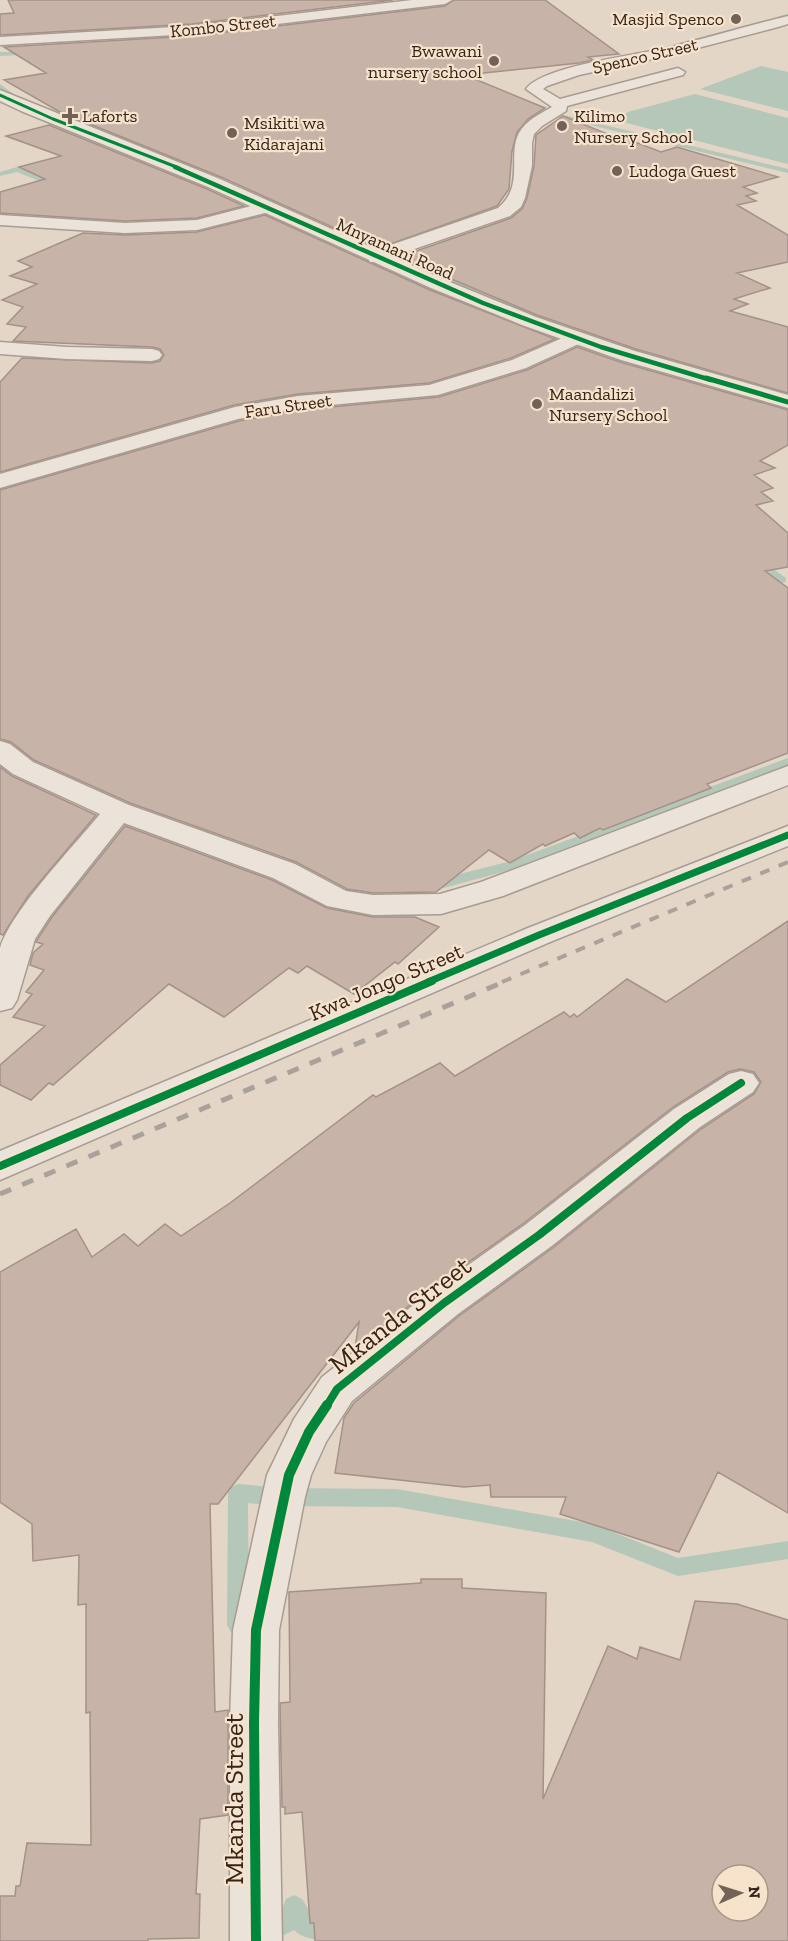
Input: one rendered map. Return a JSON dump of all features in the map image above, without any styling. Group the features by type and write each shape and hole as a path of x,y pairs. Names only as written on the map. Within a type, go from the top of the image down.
{"street":[{"name":"Kombo Street","path":"0,41 192,30 445,0"},
{"name":"Spenco Street","path":"558,104 533,89 542,82 577,72 664,53 788,20"},
{"path":"377,258 388,252 504,212 515,203 524,163 522,146 528,131 540,119 558,111 560,106 558,104 678,72"},
{"name":"Mnyamani Road","path":"0,95 38,114 118,144 267,207 377,258 576,339 788,402"},
{"path":"0,220 125,228 197,225 267,207"},
{"name":"Faru Street","path":"0,481 235,413 298,402 431,391 519,364 576,339"},
{"path":"0,348 67,353 152,355"},
{"path":"0,750 23,768 117,811 284,871 339,899 373,905 441,904 492,889 788,775"},
{"path":"0,1000 19,939 39,909 117,811"},
{"name":"Kwa Jongo Street","path":"0,1166 529,940 788,835"},
{"name":"Mkanda Street","path":"256,1941 254,1724 256,1630 283,1497 289,1475 309,1432 338,1389 444,1303 539,1235 687,1118 741,1083"}],"shaded area":[{"path":"761,66 788,72 788,111 700,89"},
{"path":"695,94 788,118 788,164 615,120 628,112"}],"building":[{"path":"8,0 393,0 192,24 0,35 0,14 14,13"},
{"path":"454,0 545,0 619,54 588,57 593,60 579,63 465,75 545,108 528,119 517,132 512,151 509,189 497,206 379,248 221,177 60,112 4,80 46,73 4,47 192,36 445,6"},
{"path":"563,116 617,138 622,137 661,152 677,147 778,177 743,187 757,193 746,196 756,201 737,205 788,235 788,262 737,273 770,288 734,299 748,304 730,311 788,327 788,393 636,349 537,315 399,257 511,218 522,209 527,198 534,166 536,135"},
{"path":"49,125 244,206 197,218 125,221 0,213 0,192 45,179 19,167 61,156 6,136"},
{"path":"265,215 430,290 555,339 511,358 429,383 298,394 234,405 0,472 0,382 22,358 152,363 160,361 164,355 160,349 152,347 13,341 26,327 7,324 23,307 2,300 37,284 10,276 32,267 18,261 83,233 125,235 197,232"},
{"path":"577,347 620,362 788,410 788,445 760,461 775,468 754,475 773,488 761,492 773,501 756,505 788,533 788,567 765,571 788,588 788,753 707,784 711,788 603,830 600,828 580,838 574,833 545,846 543,844 510,863 489,850 436,892 373,893 347,889 296,862 130,803 34,760 11,742 0,739 0,490 239,421 298,410 439,397 527,370"},
{"path":"0,767 12,776 96,815 28,896 3,935 0,934"},
{"path":"125,826 272,880 327,908 373,917 415,917 439,927 398,964 395,962 354,994 307,966 298,973 289,968 224,1017 169,984 53,1085 49,1083 31,1100 0,1085 0,1065 45,1026 13,1017 32,994 26,992 44,970 30,965 33,953 43,944 36,942 52,917"},
{"path":"788,921 788,1513 718,1472 679,1552 560,1514 566,1497 491,1497 490,1485 464,1487 335,1473 344,1418 354,1403 459,1316 554,1247 701,1129 754,1094 761,1082 754,1072 740,1069 728,1072 673,1107 524,1223 429,1290 355,1348 359,1322 218,1504 210,1504 215,1712 228,1710 228,1815 200,1819 196,1894 200,1894 199,1938 148,1939 148,1941 0,1941 0,1896 15,1896 16,1886 20,1886 27,1843 91,1845 90,1712 86,1713 86,1604 78,1605 79,1555 33,1561 32,1524 0,1502 0,1272 76,1229 92,1257 124,1234 138,1246 165,1224 181,1236 230,1203 373,1095 376,1097 440,1063 455,1076 564,1012 570,1017 574,1014 577,1017 627,979 666,1002"},
{"path":"421,1579 462,1579 462,1588 546,1593 543,1799 608,1646 637,1659 640,1647 680,1660 695,1601 737,1604 788,1620 788,1941 315,1941 314,1923 310,1923 302,1812 285,1814 285,1807 282,1807 280,1703 290,1702 289,1592 421,1583"}],"waterway":[{"path":"678,44 788,16"},
{"path":"0,54 35,54"},
{"path":"0,86 12,98 22,103"},
{"path":"559,116 788,171"},
{"path":"100,132 205,170"},
{"path":"0,174 17,169 62,187"},
{"path":"361,239 556,325"},
{"path":"369,261 467,305"},
{"path":"584,334 788,396"},
{"path":"410,372 429,384 493,380 512,389"},
{"path":"238,408 321,394 405,388"},
{"path":"755,559 782,580 760,586"},
{"path":"429,886 516,864 788,762"},
{"path":"238,1625 238,1493 283,1497 397,1498 593,1533 678,1567 788,1550"},
{"path":"263,1933 291,1919 294,1907 308,1930 333,1928"}],"railway":[{"path":"502,982 788,862"},
{"path":"0,1194 506,981"}],"cycle path":[{"path":"0,95 53,119 214,183 438,284 529,321 628,355 788,402"},
{"path":"0,1166 539,935 788,835"},
{"path":"256,1941 254,1723 256,1630 283,1497 289,1475 309,1432 337,1389 444,1303 539,1235 687,1118 741,1083"}],"place":[{"name":"Masjid Spenco","path":"736,19"},
{"name":"Bwawani nursery school","path":"494,61"},
{"name":"Laforts","path":"70,116"},
{"name":"Kilimo Nursery School","path":"562,126"},
{"name":"Msikiti wa Kidarajani","path":"232,133"},
{"name":"Ludoga Guest","path":"617,171"},
{"name":"Maandalizi Nursery School","path":"537,404"}]}
